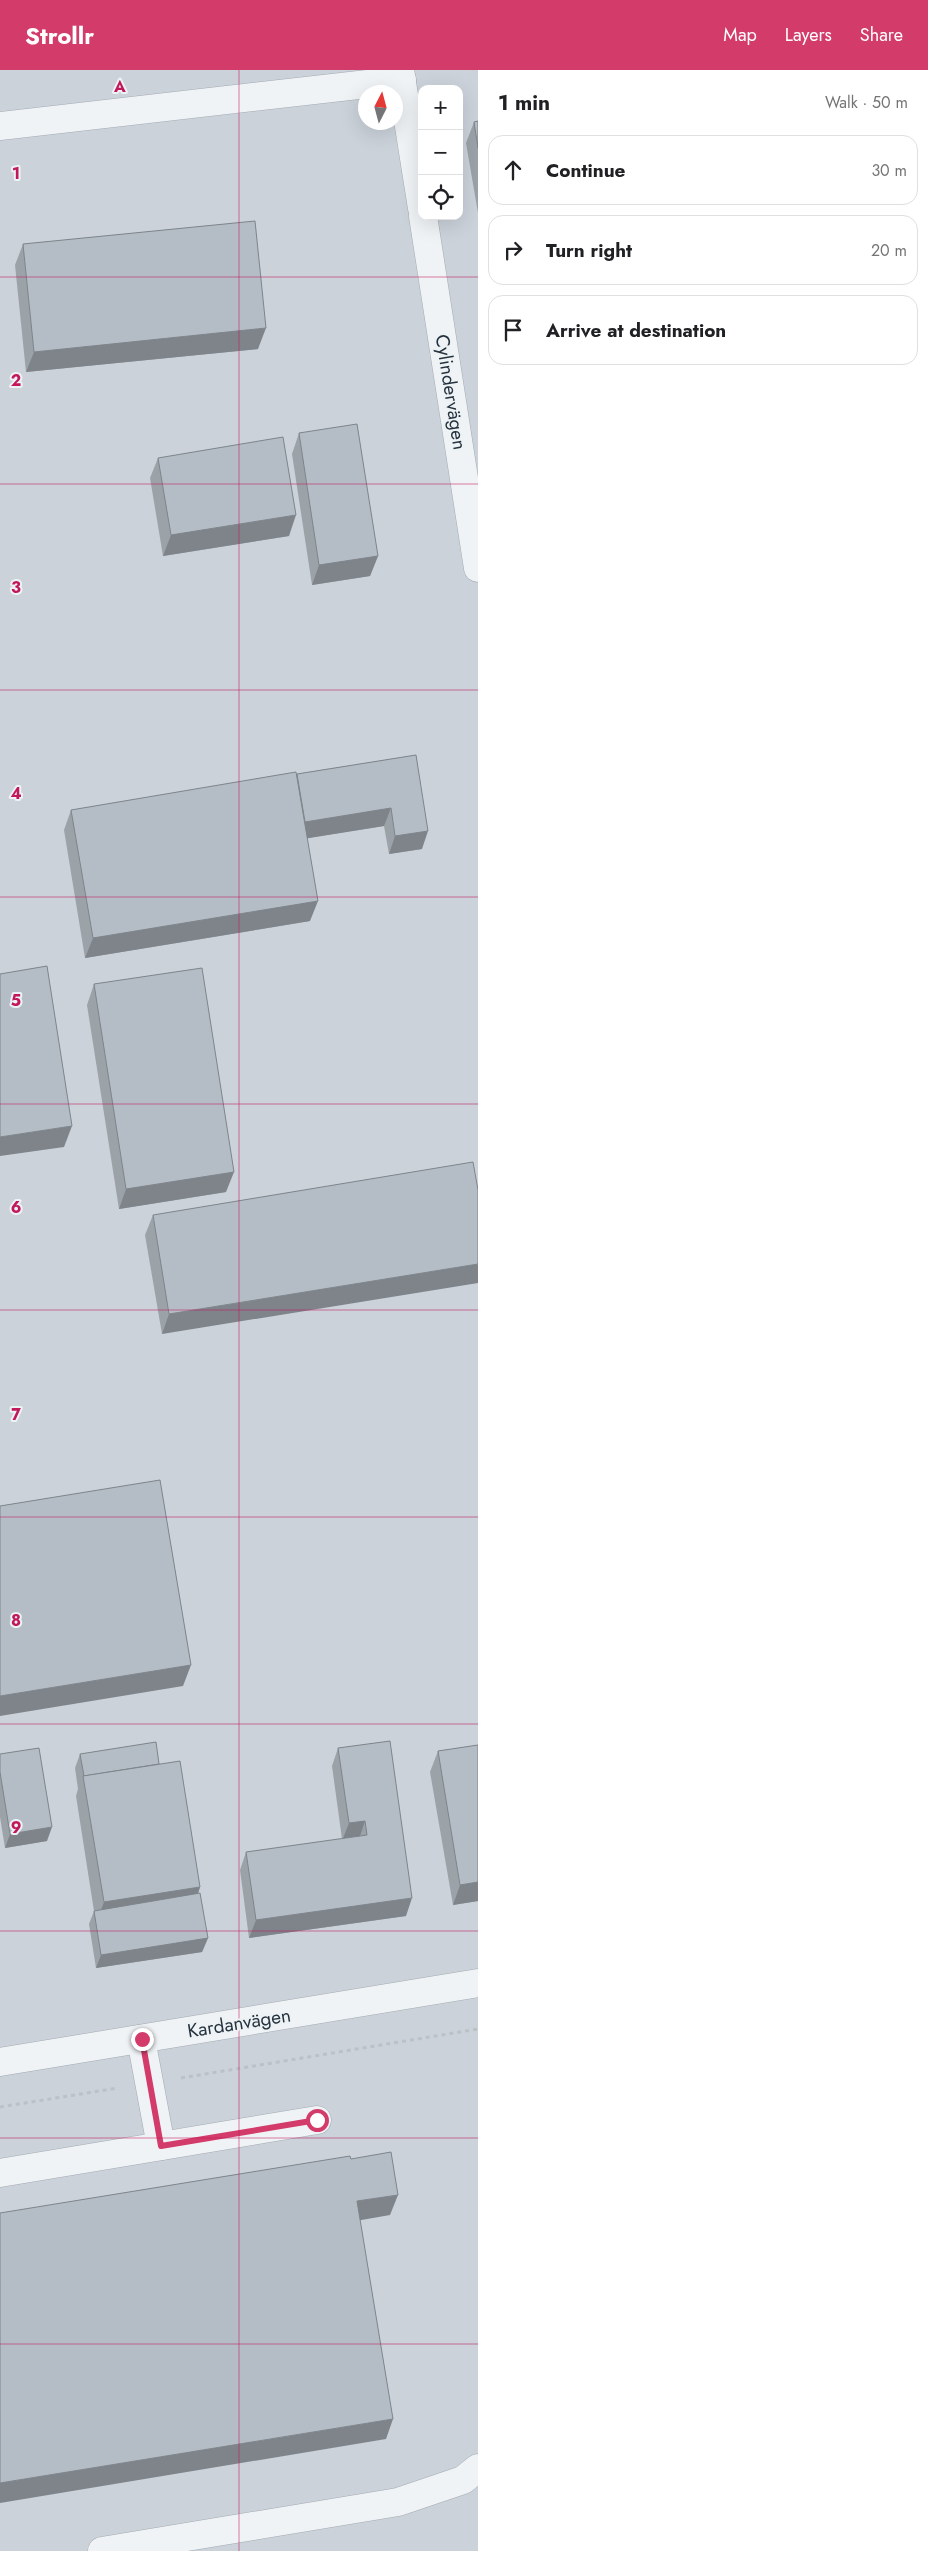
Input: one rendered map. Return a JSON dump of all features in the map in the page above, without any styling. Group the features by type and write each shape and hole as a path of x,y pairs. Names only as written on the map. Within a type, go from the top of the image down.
{"street":[{"path":"0,126 401,75 418,183"},
{"name":"Cylindervägen","path":"424,220 478,568"},
{"name":"Kardanvägen","path":"0,2062 478,1983"},
{"path":"142,2039 161,2146"},
{"path":"0,2172 317,2120"},
{"path":"102,2551 398,2502 463,2480 478,2468"}],"path":[{"path":"0,2107 478,2029"}],"shaded area":[{"path":"0,70 478,70 478,2551 0,2551"}],"building":[{"path":"478,121 478,148 474,122"},
{"path":"255,221 266,328 34,352 23,244"},
{"path":"357,424 378,556 319,565 299,433"},
{"path":"283,437 296,515 171,535 158,458"},
{"path":"416,755 428,831 395,836 391,808 305,822 297,774"},
{"path":"296,772 318,901 93,938 71,810"},
{"path":"47,966 72,1126 0,1137 0,974"},
{"path":"202,968 234,1172 126,1189 94,984"},
{"path":"473,1162 478,1190 478,1264 169,1314 153,1215"},
{"path":"160,1480 191,1665 0,1696 0,1506"},
{"path":"390,1741 412,1898 256,1920 246,1852 367,1835 365,1821 349,1823 338,1748"},
{"path":"156,1742 159,1764 84,1776 80,1754"},
{"path":"478,1745 478,1882 460,1885 438,1751"},
{"path":"39,1748 52,1827 10,1834 0,1772 0,1754"},
{"path":"180,1761 200,1887 104,1902 83,1776"},
{"path":"200,1893 208,1938 101,1955 94,1911"},
{"path":"391,2152 398,2195 357,2201 393,2419 0,2483 0,2213 350,2156 351,2159"}],"route":[{"path":"142,2039 161,2146 317,2120"}]}
